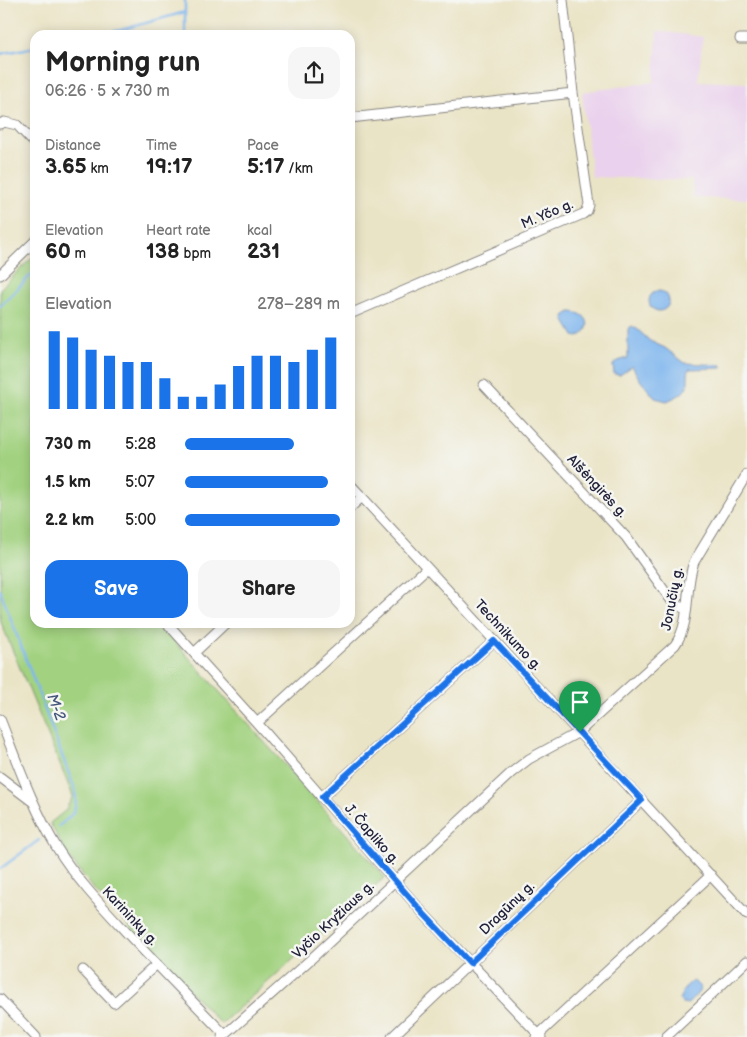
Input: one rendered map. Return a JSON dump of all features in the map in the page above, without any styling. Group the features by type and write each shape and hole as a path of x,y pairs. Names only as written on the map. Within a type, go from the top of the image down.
{"street":[{"name":"M. Yčo g.","path":"355,312 587,211 589,205 573,93 563,0"},
{"path":"355,117 573,93"},
{"path":"0,124 4,122 16,125 30,139"},
{"path":"0,276 30,246"},
{"name":"Alšėngirės g.","path":"484,385 626,537 671,600 676,605 686,608"},
{"name":"Jonučių g.","path":"580,732 675,645 683,631 690,573 694,562 747,474"},
{"name":"Technikumo g.","path":"355,489 747,915"},
{"path":"355,503 362,497"},
{"path":"257,723 427,568"},
{"name":"J. Čapliko g.","path":"171,628 395,880 538,1036"},
{"path":"194,653 221,628"},
{"path":"322,797 494,641"},
{"name":"Karininkų g.","path":"0,719 33,802 56,846 86,889 224,1036"},
{"name":"Vyčio Kryžiaus g.","path":"224,1036 311,959 511,773 529,759 580,732"},
{"path":"0,777 33,802"},
{"name":"Dragūnų g.","path":"392,1037 642,800"},
{"path":"538,1036 711,875"},
{"path":"666,1037 747,961"},
{"path":"83,970 114,1003 156,964"},
{"path":"0,999 36,1037"}],"shaded area":[{"path":"657,31 703,37 698,81 747,83 747,199 693,198 692,180 592,177 582,92 654,82"}],"green space":[{"path":"30,260 30,628 162,628 385,877 221,1024 94,889 67,855 50,823 65,811 73,796 0,620 0,289"}],"water":[{"path":"659,291 666,294 669,301 666,308 659,311 652,308 649,301 652,294"},
{"path":"570,312 581,315 587,321 586,329 578,337 574,336 565,321 564,316"},
{"path":"632,326 650,341 665,348 685,363 722,365 722,368 689,369 687,386 683,392 667,401 655,398 640,380 632,366 620,375 614,374 613,365 618,361 628,358 628,329"},
{"path":"694,981 700,987 699,992 688,1004 682,1003 679,999 683,991 688,984"}],"waterway":[{"name":"M-2","path":"185,0 185,30"},
{"path":"121,30 185,12"},
{"path":"0,54 30,48"},
{"name":"M-2","path":"0,306 30,276"},
{"name":"M-2","path":"0,590 75,790 76,802 74,811 59,826"},
{"name":"M-2","path":"0,869 39,840"}],"route":[{"path":"494,641 580,732 642,800 470,963 424,914 322,797 494,641"}]}
